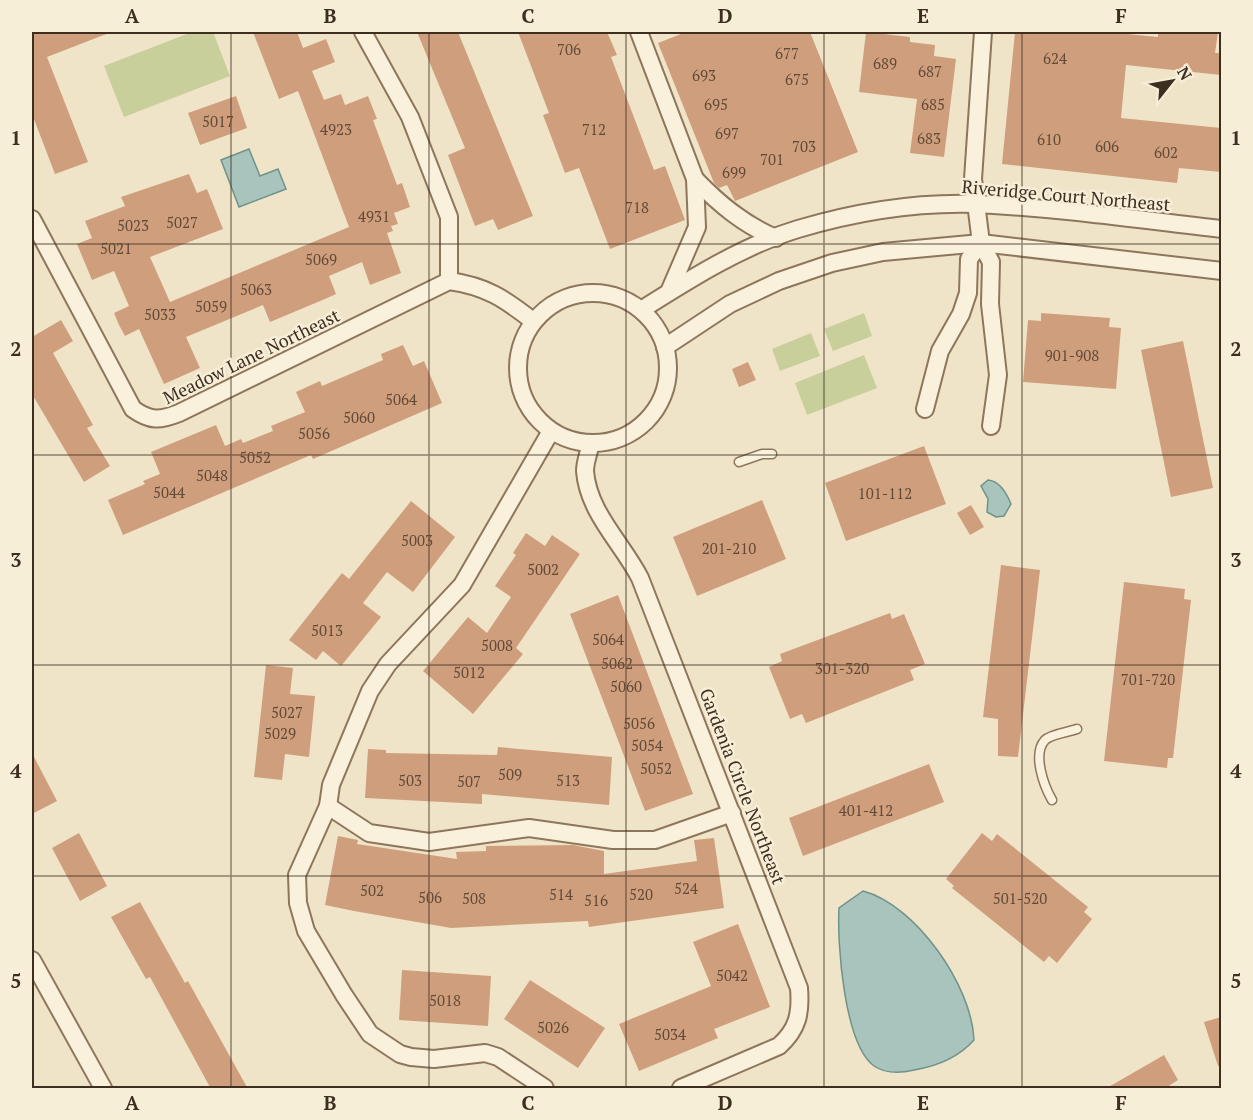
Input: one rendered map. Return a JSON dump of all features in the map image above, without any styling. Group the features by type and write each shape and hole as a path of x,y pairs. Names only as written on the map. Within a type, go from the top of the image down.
{"street":[{"path":"363,32 410,117 449,218 449,281 469,284 500,296 533,321"},
{"path":"639,32 695,179 697,226 669,292"},
{"path":"983,32 973,179 981,243 992,262 990,304 998,375 991,426"},
{"path":"695,179 726,210 760,232 776,238"},
{"name":"Riveridge Court Northeast","path":"641,310 728,258 776,238 798,229 882,210 976,204 1221,229"},
{"name":"Meadow Lane Northeast","path":"32,219 133,409 146,418 160,420 449,281"},
{"path":"925,409 940,351 965,306 969,282 969,259 981,243"},
{"path":"665,346 730,304 779,281 832,263 884,252 981,243 1221,271"},
{"path":"582,292 605,293 626,300 641,310 658,330 665,346 668,354 668,380 660,404 644,424 622,438 591,443 573,441 551,431 534,416 522,396 517,373 519,350 533,321 542,311 561,298 582,292"},
{"path":"545,1089 498,1057 485,1053 434,1059 411,1057 400,1054 370,1034 306,931 298,903 297,875 328,806 331,785 370,691 388,664 462,585 551,431"},
{"name":"Gardenia Circle Northeast","path":"591,443 585,469 590,493 602,519 640,578 799,988 799,1020 791,1036 780,1046 681,1089"},
{"path":"328,806 369,833 429,842 529,828 612,840 655,840 732,813"},
{"path":"32,960 103,1089"}],"lane":[{"path":"739,462 762,454 772,454"},
{"path":"1052,800 1043,785 1040,772 1041,748 1045,740 1077,729"}],"green space":[{"path":"192,32 213,32 230,76 124,117 104,66"},
{"path":"864,313 872,336 833,351 824,329"},
{"path":"811,333 820,356 780,371 772,349"},
{"path":"864,355 877,388 807,415 795,383"}],"water":[{"path":"249,149 260,176 278,169 286,189 239,207 221,160"},
{"path":"988,480 999,485 1011,504 1004,516 996,517 987,512 988,499 981,486"},
{"path":"863,891 883,899 921,930 938,950 952,973 971,1019 974,1040 947,1060 923,1068 894,1072 874,1066 864,1054 849,1016 839,944 839,908"}],"building":[{"path":"32,32 109,33 47,57 88,162 55,174 32,114"},
{"path":"253,32 297,32 303,48 326,39 335,62 312,71 324,100 341,94 345,105 368,96 377,119 373,120 397,185 402,183 410,207 394,213 398,224 391,226 393,231 387,233 401,273 370,285 362,262 329,276 336,294 325,299 270,322 263,305 186,337 200,368 164,384 139,329 125,336 119,325 114,313 129,306 114,271 92,280 77,244 92,238 85,221 125,206 121,197 189,174 197,193 207,189 223,229 150,257 170,302 349,227 298,91 279,99"},
{"path":"417,32 458,32 533,216 498,230 493,219 475,226 448,155 465,148"},
{"path":"518,32 607,32 617,55 611,57 654,170 665,166 685,220 610,249 579,168 565,173 543,115 549,113"},
{"path":"686,32 810,32 858,152 735,201 727,185 719,188 714,183 658,43"},
{"path":"866,32 910,37 910,42 935,45 934,56 956,59 944,157 910,153 917,99 859,92"},
{"path":"1015,32 1107,32 1158,37 1158,32 1218,32 1215,53 1221,53 1221,75 1126,65 1121,118 1221,128 1221,172 1179,168 1177,183 1002,164"},
{"path":"236,96 247,128 200,145 188,113"},
{"path":"1041,313 1110,318 1109,327 1121,328 1116,389 1023,382 1028,320 1041,321"},
{"path":"61,320 73,341 53,353 93,425 87,428 110,466 84,482 32,394 32,337"},
{"path":"1183,341 1213,488 1171,497 1141,350"},
{"path":"403,345 413,366 424,361 442,403 313,459 311,455 123,535 108,500 145,484 143,481 160,474 151,452 216,425 225,446 241,439 243,443 273,431 271,426 305,412 296,392 320,381 322,386 383,360 381,354"},
{"path":"748,362 756,380 739,387 732,369"},
{"path":"924,446 946,504 846,541 825,483"},
{"path":"762,500 786,559 697,596 673,537"},
{"path":"411,501 455,537 413,592 387,572 363,603 381,617 341,666 323,651 316,660 289,640 342,573 349,579"},
{"path":"971,505 984,527 970,535 957,513"},
{"path":"526,533 545,546 552,535 580,554 516,648 523,654 473,714 423,671 468,617 487,633 511,597 495,586 516,555 513,553"},
{"path":"1001,565 1040,570 1018,757 998,756 998,719 983,717"},
{"path":"1124,582 1185,589 1184,599 1191,600 1173,758 1168,758 1167,768 1104,761"},
{"path":"618,595 693,794 645,811 570,614"},
{"path":"890,613 892,619 904,614 925,664 910,670 914,680 806,723 802,714 790,719 769,667 782,661 780,654"},
{"path":"266,665 293,668 290,694 315,696 309,757 285,754 282,780 254,777"},
{"path":"498,747 612,757 609,805 482,794 482,804 365,798 368,749 386,750 386,753 497,755"},
{"path":"32,753 57,801 32,814"},
{"path":"929,764 944,802 803,856 789,818"},
{"path":"79,833 107,886 80,901 52,848"},
{"path":"982,833 992,841 997,834 1088,907 1084,912 1092,919 1057,963 1049,956 1044,962 952,888 954,886 946,879"},
{"path":"338,836 358,840 357,844 457,859 456,852 486,851 486,846 573,845 604,851 604,874 697,861 694,840 714,838 724,908 589,927 588,921 451,928 354,911 325,905"},
{"path":"140,902 185,983 188,981 248,1089 211,1089 150,977 146,979 111,917"},
{"path":"738,924 770,1007 714,1029 718,1038 639,1071 619,1024 711,986 693,942"},
{"path":"402,970 491,976 488,1026 399,1020"},
{"path":"530,980 605,1028 578,1068 504,1019"},
{"path":"1221,1017 1221,1066 1218,1066 1204,1022"},
{"path":"1164,1055 1178,1080 1164,1089 1105,1089"}]}
